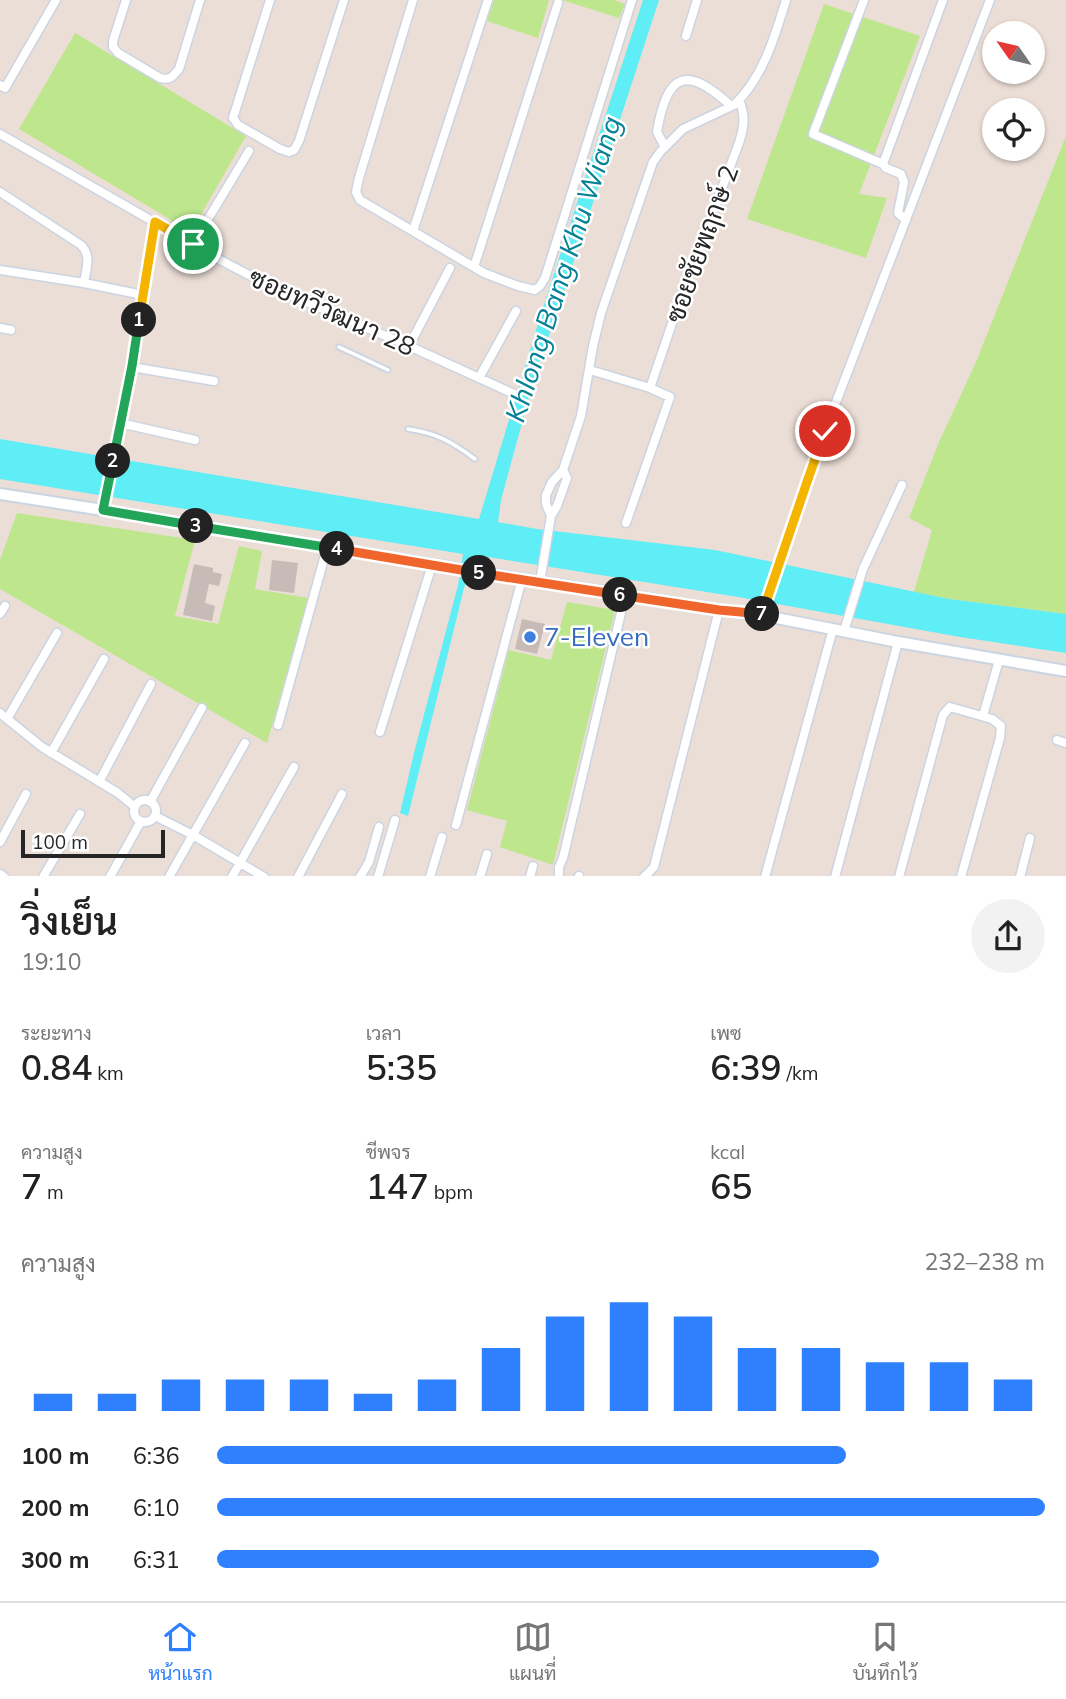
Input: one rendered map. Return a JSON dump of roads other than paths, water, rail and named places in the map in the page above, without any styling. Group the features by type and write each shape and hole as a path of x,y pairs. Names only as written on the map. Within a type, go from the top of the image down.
{"main road":[{"path":"0,494 625,596 761,615 1066,671"}],"street":[{"path":"2,87 56,0"},
{"path":"126,0 113,47 118,53 166,80 178,69 200,0"},
{"path":"270,0 233,118 237,125 289,152 295,150 299,141 344,0"},
{"path":"413,0 356,192 360,200 484,273 535,290 545,278 632,0"},
{"path":"413,232 488,0"},
{"path":"686,36 697,0"},
{"path":"551,516 546,495 552,482 563,470 581,416 601,313 653,162 683,129 739,100 761,67 786,0"},
{"path":"864,0 813,134 901,174 904,178 898,213 906,220"},
{"path":"883,164 943,0"},
{"path":"761,615 825,431 990,0"},
{"path":"474,267 558,3"},
{"path":"665,147 657,132 667,95 674,85 693,79 715,91 731,106"},
{"name":"ซอยชัยพฤกษ์ 2","path":"650,388 682,294 739,144 745,116 739,100"},
{"name":"ซอยทวีวัฒนา 28","path":"0,134 224,262 284,292 513,394"},
{"path":"193,244 249,150"},
{"path":"0,192 86,250 88,259 84,283"},
{"path":"103,510 132,366 155,222"},
{"path":"409,346 450,268"},
{"path":"0,270 143,295"},
{"path":"479,378 516,311"},
{"path":"0,328 11,330"},
{"path":"132,366 214,381"},
{"path":"590,370 650,388 670,397 626,523"},
{"path":"120,423 195,440"},
{"path":"540,582 551,516 567,478 563,470"},
{"path":"765,876 839,630 848,618 863,569 902,485"},
{"path":"278,725 327,548"},
{"path":"380,732 432,565"},
{"path":"456,825 522,579"},
{"path":"560,876 565,869 564,858 625,596"},
{"path":"0,614 5,606"},
{"path":"645,876 654,867 719,610"},
{"path":"7,719 57,633"},
{"path":"835,876 898,642"},
{"path":"51,753 104,659"},
{"path":"983,716 999,660"},
{"path":"99,782 151,684"},
{"path":"899,876 943,715 950,707 992,719 1001,726 1000,738 961,876"},
{"path":"150,802 202,708"},
{"path":"0,713 51,753 118,793 135,807"},
{"path":"170,876 245,743"},
{"path":"233,876 294,767"},
{"path":"0,842 26,794"},
{"path":"299,876 342,794"},
{"path":"144,801 150,802 156,810 155,816 146,822 141,821 136,818 135,807 144,801"},
{"path":"44,876 79,814"},
{"path":"155,816 262,876"},
{"path":"378,876 395,820"},
{"path":"111,876 141,821"},
{"path":"361,876 369,862 379,827"},
{"path":"430,876 442,837"},
{"path":"1020,876 1030,838"},
{"path":"480,876 487,854"},
{"path":"530,876 533,866"}],"lane":[{"path":"339,347 388,370"},
{"path":"408,429 444,438 475,459"}],"water":[{"name":"Khlong Bang Khu Wiang","path":"643,0 659,0 537,368 501,500 498,522 715,550 949,599 1066,614 1066,653 475,555 464,588 408,816 400,813 458,585 463,554 0,479 0,439 479,519 541,314"}],"place":[{"name":"7-Eleven","path":"530,637"}]}
